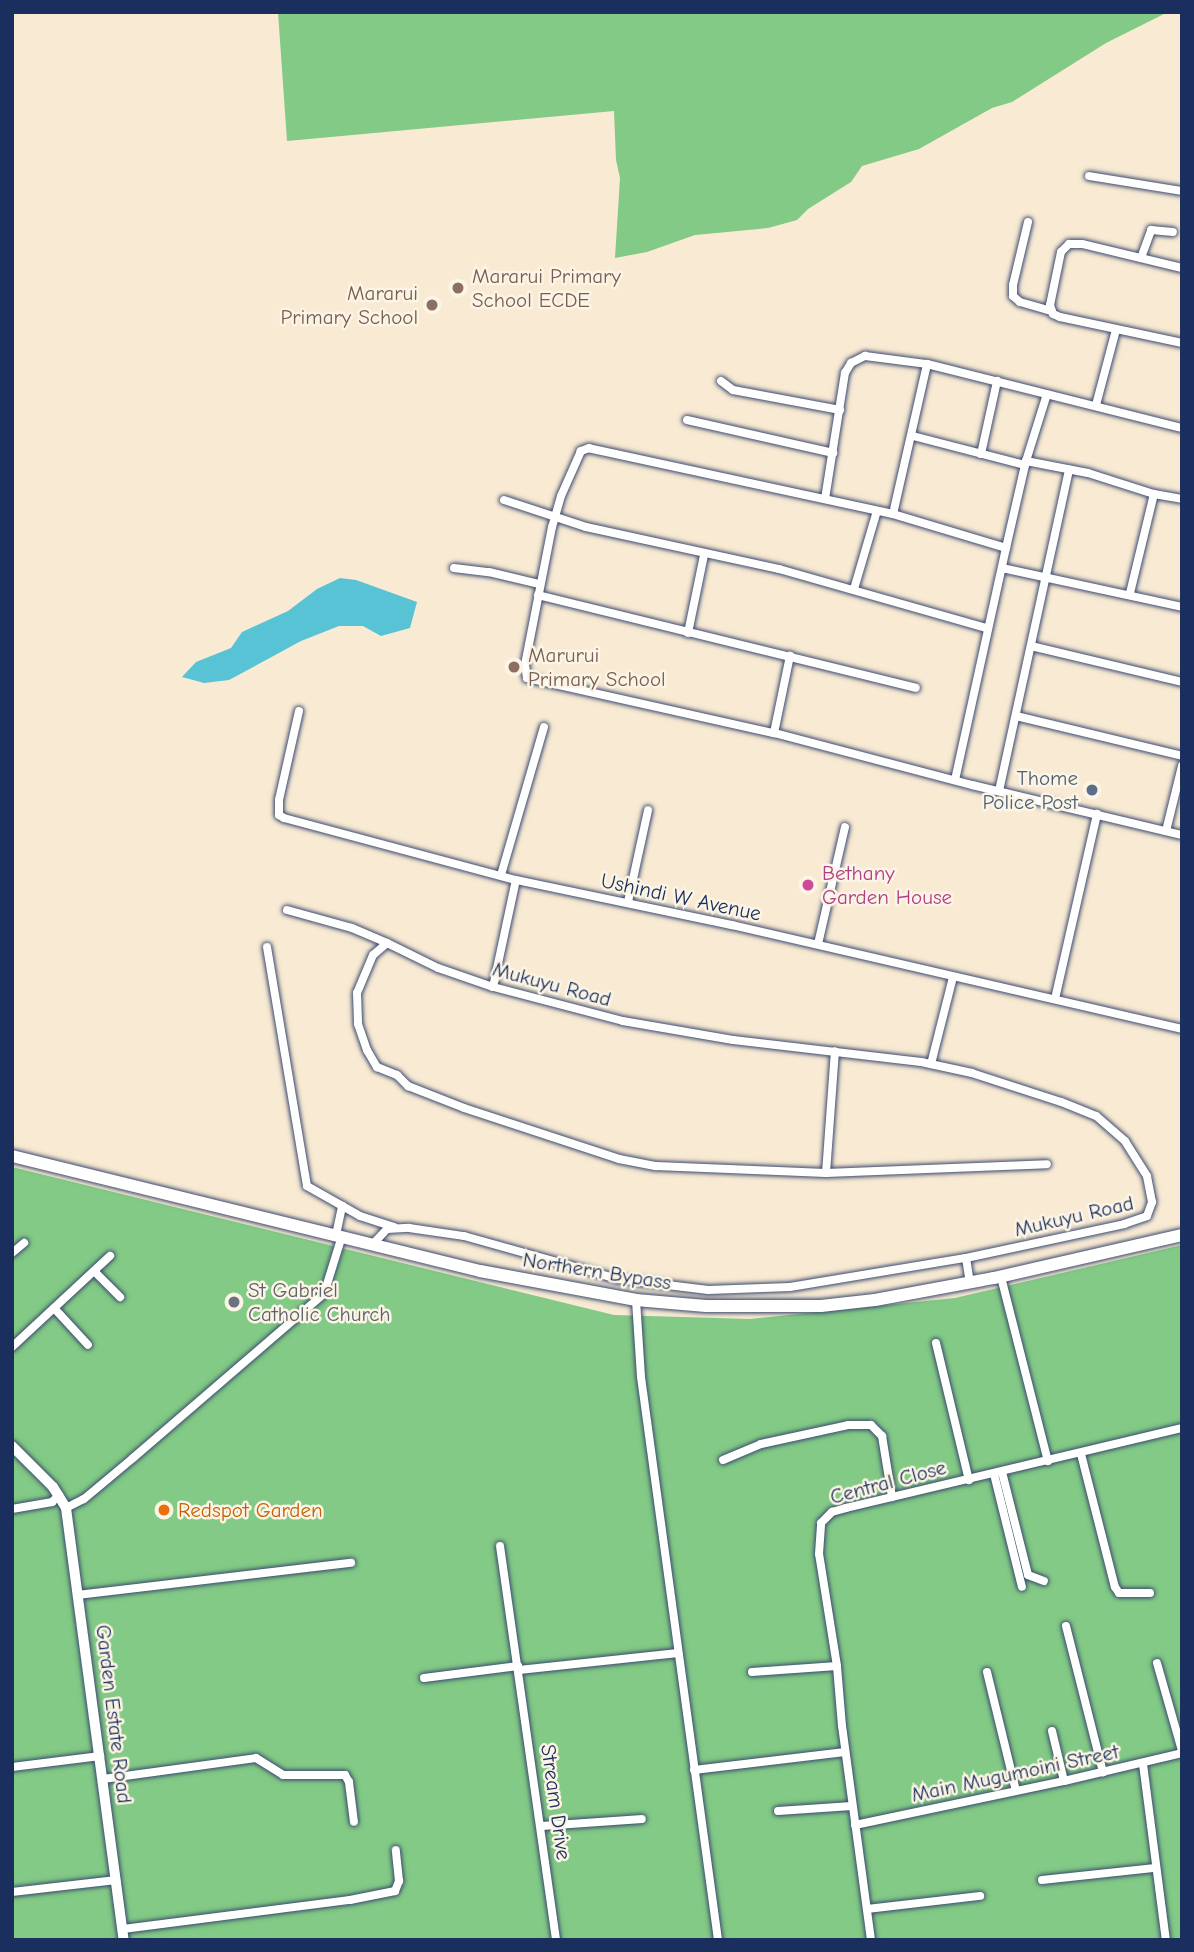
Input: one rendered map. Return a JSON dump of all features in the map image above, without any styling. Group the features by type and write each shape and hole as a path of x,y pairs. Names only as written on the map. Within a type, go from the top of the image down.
{"main road":[{"name":"Northern Bypass","path":"12,1156 480,1271 636,1300 706,1306 793,1307 875,1300 970,1283 1182,1235"}],"street":[{"path":"1090,176 1182,191"},
{"path":"1028,222 1013,285 1013,296 1020,302 1052,311 1060,317 1182,343"},
{"path":"1141,258 1151,230 1173,232"},
{"path":"1052,311 1050,297 1061,252 1069,244 1082,244 1182,268"},
{"path":"1096,405 1116,330"},
{"path":"825,499 845,373 854,359 865,356 927,364 1182,428"},
{"path":"893,514 913,436 927,364"},
{"path":"981,454 997,381"},
{"path":"721,382 733,390 840,410"},
{"path":"955,780 986,628 1026,463 1046,394"},
{"path":"687,420 833,453"},
{"path":"913,436 981,454 1069,470 1154,494 1182,499"},
{"path":"1006,548 893,514 642,459 582,449 555,515 539,584 525,665 527,678 774,733 1182,835"},
{"path":"999,791 1048,578 1069,470"},
{"path":"1130,593 1154,494"},
{"path":"504,500 586,527 704,555 758,564 986,628"},
{"path":"854,589 877,511"},
{"path":"688,633 704,555"},
{"path":"454,568 489,572 539,584"},
{"path":"1002,568 1130,593 1182,607"},
{"path":"538,595 916,688"},
{"path":"1031,646 1182,682"},
{"path":"774,733 790,656"},
{"name":"Ushindi W Avenue","path":"299,711 279,800 280,817 516,880 818,944 1182,1028"},
{"path":"1016,716 1182,756"},
{"path":"501,875 544,727"},
{"path":"1166,831 1182,766"},
{"path":"628,902 648,810"},
{"path":"1055,999 1097,814"},
{"path":"818,944 845,827"},
{"path":"493,988 516,880"},
{"name":"Mukuyu Road","path":"267,947 304,1180 310,1189 360,1216 394,1227 464,1236 618,1279 708,1290 790,1287 966,1258 1140,1220 1150,1213 1153,1202 1147,1176 1136,1154 1096,1116 1000,1082 931,1064 671,1030 493,988 438,968 352,928 287,910"},
{"path":"387,943 373,955 361,979 356,1000 358,1024 373,1063 397,1075 408,1086 599,1152 646,1165 826,1173 1047,1164"},
{"path":"931,1064 953,977"},
{"path":"826,1173 835,1051"},
{"path":"66,1508 84,1499 119,1470 324,1294 339,1235 342,1206"},
{"path":"373,1244 381,1234 394,1227"},
{"path":"12,1254 24,1243"},
{"path":"12,1347 110,1255"},
{"path":"966,1258 970,1283"},
{"path":"94,1271 120,1297"},
{"path":"1001,1276 1048,1461"},
{"path":"616,1296 618,1279"},
{"path":"790,1287 793,1307"},
{"path":"636,1300 641,1377 718,1940"},
{"path":"54,1308 88,1345"},
{"path":"936,1343 969,1480"},
{"path":"723,1460 761,1444 848,1425 871,1425 882,1437 892,1497"},
{"name":"Central Close","path":"871,1940 845,1752 837,1666 819,1553 819,1527 832,1512 1182,1428"},
{"name":"Garden Estate Road","path":"12,1446 59,1496 66,1508 124,1934"},
{"path":"1082,1454 1115,1587 1119,1593 1150,1593"},
{"path":"998,1473 1028,1575 1044,1581"},
{"path":"998,1473 1022,1587"},
{"path":"12,1509 52,1502 59,1496"},
{"name":"Stream Drive","path":"500,1546 542,1826 556,1940"},
{"path":"78,1595 351,1563"},
{"path":"1066,1626 1103,1772"},
{"path":"424,1678 678,1653"},
{"path":"1157,1663 1182,1752"},
{"path":"752,1672 837,1666"},
{"path":"987,1672 1017,1791"},
{"path":"1052,1731 1064,1781"},
{"path":"694,1770 845,1752"},
{"name":"Main Mugumoini Street","path":"855,1825 1143,1764 1182,1752"},
{"path":"12,1767 100,1756"},
{"path":"103,1779 256,1758 283,1775 345,1775 349,1782 354,1822"},
{"path":"1143,1764 1166,1940"},
{"path":"778,1811 852,1806"},
{"path":"542,1826 642,1819"},
{"path":"124,1934 395,1891 399,1881 396,1850"},
{"path":"1042,1880 1155,1868"},
{"path":"12,1892 116,1880"},
{"path":"867,1909 980,1896"}],"green space":[{"path":"278,12 1168,12 1106,43 1012,102 992,108 919,149 862,166 851,182 808,209 797,220 768,228 695,235 647,252 615,258 620,178 616,160 614,111 287,141"},
{"path":"12,1167 614,1315 750,1319 955,1298 1182,1245 1182,1940 12,1940"}],"water":[{"path":"340,578 356,580 417,602 410,628 381,636 363,626 339,626 301,641 229,680 204,683 182,677 196,662 231,648 242,632 288,611 317,589"}],"place":[{"name":"Mararui Primary School ECDE","path":"458,288"},
{"name":"Mararui Primary School","path":"432,305"},
{"name":"Marurui Primary School","path":"514,667"},
{"name":"Thome Police Post","path":"1092,790"},
{"name":"Bethany Garden House","path":"808,885"},
{"name":"St Gabriel Catholic Church","path":"234,1302"},
{"name":"Redspot Garden","path":"164,1510"}]}
